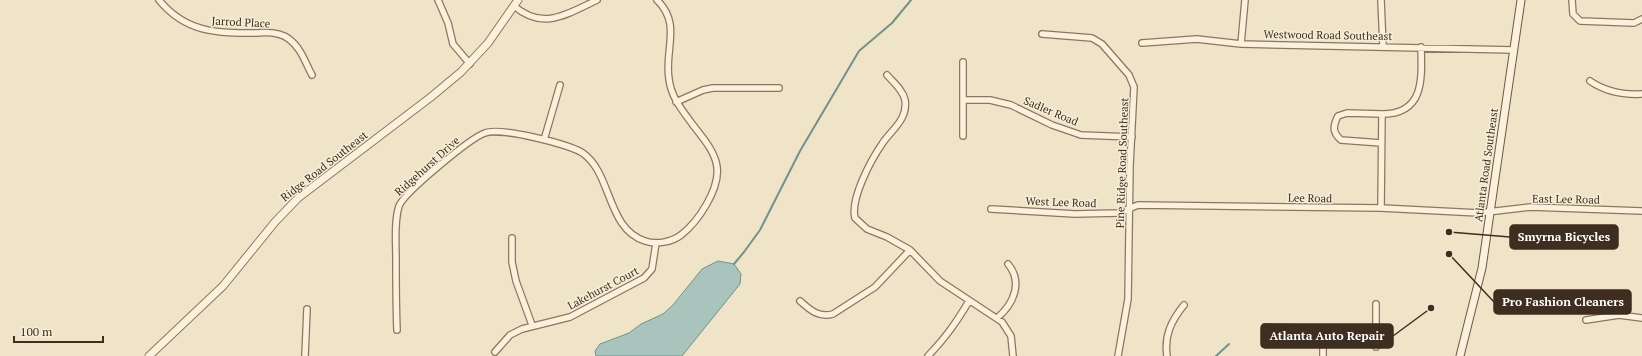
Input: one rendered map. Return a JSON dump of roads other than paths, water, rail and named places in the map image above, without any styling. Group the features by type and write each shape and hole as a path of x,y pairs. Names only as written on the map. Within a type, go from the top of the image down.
{"street":[{"name":"Jarrod Place","path":"159,0 176,17 190,25 210,32 268,33 288,38 300,51 312,75"},
{"path":"438,0 448,23 453,44 470,64"},
{"path":"516,3 523,14 533,18 551,19 567,14 596,0"},
{"name":"Ridgehurst Drive","path":"396,330 396,238 400,204 410,193 460,148 486,132 500,132 544,140 574,149 589,158 621,223 633,236 656,243 673,240 687,230 709,201 716,184 717,167 715,158 701,135 676,102 671,88 668,71 671,24 665,7 657,0"},
{"path":"1241,44 1246,0"},
{"path":"1381,0 1383,46"},
{"name":"Atlanta Road Southeast","path":"1460,356 1475,301 1490,212 1521,0"},
{"path":"1572,0 1572,14 1580,21 1634,23 1642,20"},
{"name":"Ridge Road Southeast","path":"149,356 223,286 272,226 294,202 432,97 470,64 488,43 516,3"},
{"name":"Pine Ridge Road Southeast","path":"1042,34 1092,38 1102,44 1129,75 1134,87 1128,299 1118,356"},
{"name":"Westwood Road Southeast","path":"1142,43 1197,39 1241,44 1514,50"},
{"path":"1381,142 1340,140 1335,134 1333,125 1338,116 1347,113 1397,113 1414,102 1420,89 1421,47"},
{"path":"963,62 963,136"},
{"path":"887,75 900,89 905,98 905,111 902,121 881,145 857,194 854,213 858,222 867,229 887,236 910,250 940,281 997,318 1011,336 1013,356"},
{"path":"1590,82 1614,92 1642,94"},
{"path":"544,140 560,85"},
{"path":"676,102 702,90 714,88 779,88"},
{"name":"Sadler Road","path":"963,100 990,100 1011,105 1052,125 1081,135 1132,137"},
{"path":"1381,208 1382,114"},
{"name":"Lee Road","path":"1130,209 1138,205 1381,208 1479,213 1490,212"},
{"name":"East Lee Road","path":"1490,212 1530,208 1642,211"},
{"name":"West Lee Road","path":"991,209 1075,214 1119,213 1130,209"},
{"path":"512,238 512,262 516,280 532,325"},
{"name":"Lakehurst Court","path":"495,352 510,335 532,325 570,318 644,278 652,269 656,243"},
{"path":"800,301 814,312 826,316 833,314 875,287 910,250"},
{"path":"997,318 1010,305 1016,288 1015,272 1008,264"},
{"path":"928,356 945,339 958,321 969,301"},
{"path":"1376,304 1376,347"},
{"path":"1167,356 1166,348 1168,329 1184,305"},
{"path":"305,356 307,309"},
{"path":"1586,320 1619,315 1642,318"},
{"path":"1265,327 1376,330"},
{"path":"1323,329 1323,356"}],"water":[{"path":"718,261 734,264 741,274 740,284 682,356 596,356 595,351 600,344 629,333 641,324 663,314 673,305 702,269"}],"waterway":[{"path":"734,264 760,230 800,151 859,51 892,23 911,0"},
{"path":"1216,356 1229,344"}],"place":[{"name":"Smyrna Bicycles","path":"1449,232"},
{"name":"Pro Fashion Cleaners","path":"1449,254"},
{"name":"Atlanta Auto Repair","path":"1431,308"}]}
